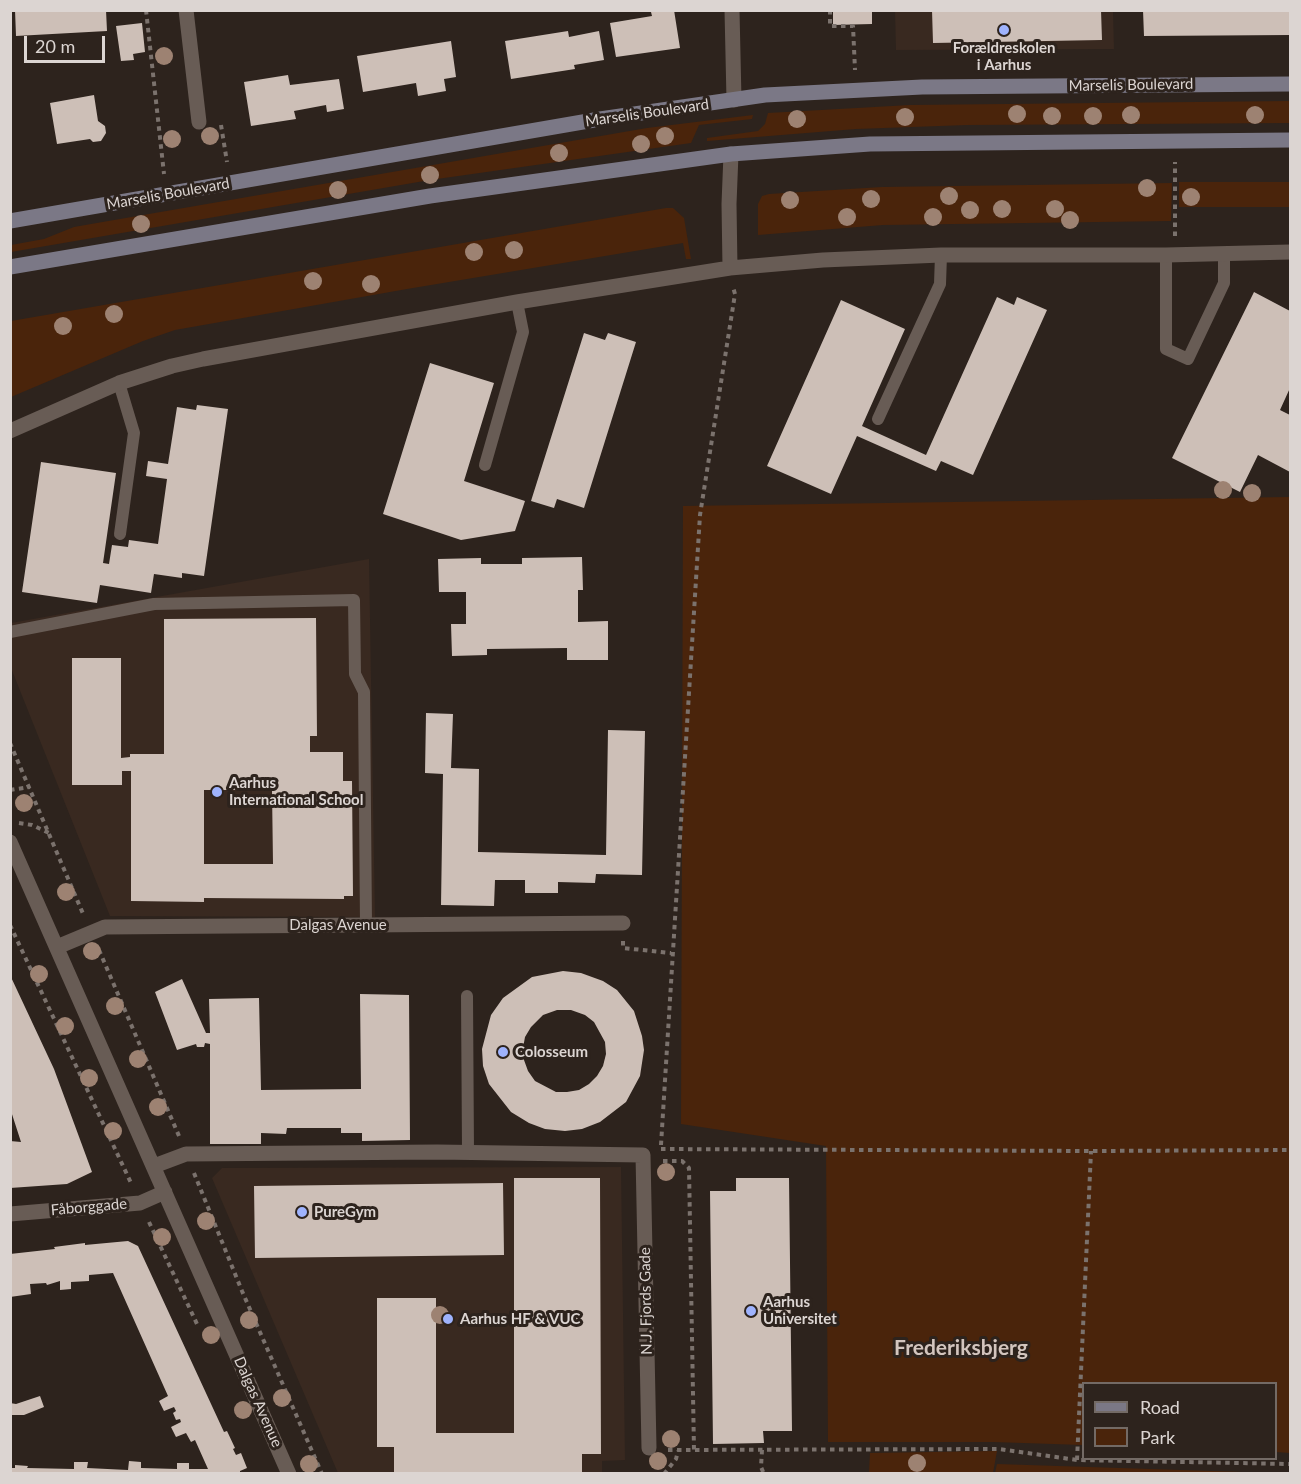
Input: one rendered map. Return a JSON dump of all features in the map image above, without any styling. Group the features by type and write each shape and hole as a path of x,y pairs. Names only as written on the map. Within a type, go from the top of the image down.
{"main road":[{"name":"Marselis Boulevard","path":"10,221 600,119 765,95 922,87 1290,84"},
{"path":"10,267 430,196 731,154 870,144 1290,140"}],"street":[{"path":"186,10 199,122"},
{"path":"732,10 734,100"},
{"path":"730,268 731,154"},
{"path":"10,431 119,384 172,366 518,302 730,268 823,260 941,255 1170,255 1290,252"},
{"name":"Dalgas Avenue","path":"10,842 289,1473"},
{"name":"Dalgas Avenue","path":"57,947 105,927 623,923"},
{"path":"154,1166 186,1154 468,1152 643,1158"},
{"name":"N.J. Fjords Gade","path":"643,1158 648,1448"},
{"name":"Fåborggade","path":"10,1214 140,1203 165,1192"}],"lane":[{"path":"1170,255 1166,350 1188,359 1224,283 1224,254"},
{"path":"878,419 940,284 941,255"},
{"path":"485,465 523,332 518,302"},
{"path":"119,384 134,433 120,534"},
{"path":"10,632 154,604 354,600 355,674 364,692 366,925"},
{"path":"467,996 468,1152"}],"path":[{"path":"146,10 166,194"},
{"path":"830,10 830,26 853,26 855,90"},
{"path":"199,122 220,118 230,183"},
{"path":"1170,255 1175,141"},
{"path":"661,1149 671,953 700,515 735,294 730,268"},
{"path":"10,743 186,1154 242,1291 322,1473"},
{"path":"10,790 30,787"},
{"path":"13,822 32,825 49,833"},
{"path":"623,923 623,948 671,953"},
{"path":"643,1158 661,1149 1290,1150"},
{"path":"1077,1460 1092,1151"},
{"path":"643,1158 682,1161 689,1168 694,1451"},
{"path":"664,1473 676,1459 678,1450 999,1449 1077,1460 1290,1464"},
{"path":"762,1450 761,1467 764,1473"}],"shaded area":[{"name":"Forældreskolen i Aarhus","path":"895,11 1113,11 1114,49 896,50"},
{"name":"Aarhus International School","path":"369,559 375,917 110,916 11,668 11,623"},
{"name":"Aarhus HF & VUC","path":"621,1167 625,1460 602,1461 602,1474 338,1473 212,1178 222,1168"}],"green space":[{"path":"1290,101 1290,123 967,125 856,129 707,141 707,138 758,131 765,124 768,113 910,105"},
{"path":"753,115 752,119 699,125 691,143 430,180 11,252 11,245 44,239 74,227 647,128"},
{"path":"1179,182 1290,182 1290,207 1179,207"},
{"path":"1172,183 1171,221 883,225 758,235 758,204 762,196 769,194 882,187"},
{"path":"673,208 684,218 691,259 686,259 683,243 175,330 143,341 11,397 11,321"},
{"path":"1290,497 1290,1453 1277,1452 1277,1382 1082,1382 1082,1445 993,1442 828,1442 826,1146 681,1124 683,506"},
{"path":"997,1451 993,1473 869,1473 870,1453"},
{"path":"997,1464 1273,1473 995,1473"}],"building":[{"path":"15,10 106,10 107,31 16,36"},
{"path":"674,10 680,48 616,57 610,23 652,16 651,12"},
{"path":"833,10 872,10 872,24 833,25"},
{"name":"Forældreskolen i Aarhus","path":"932,10 1101,10 1102,40 933,43"},
{"path":"1143,10 1290,10 1290,35 1144,36"},
{"path":"142,23 145,52 133,54 134,60 121,61 116,26"},
{"path":"568,31 569,37 599,31 604,60 574,65 575,69 511,79 505,41"},
{"path":"451,41 456,77 444,79 446,91 418,96 416,83 363,92 357,56"},
{"path":"288,75 290,85 339,79 344,109 327,112 326,105 294,111 296,119 251,126 244,82"},
{"path":"94,95 98,121 105,126 106,133 101,141 93,142 90,139 57,144 50,103"},
{"path":"1254,292 1290,311 1290,388 1280,410 1290,415 1290,472 1258,455 1240,492 1172,458"},
{"path":"997,297 1014,305 1017,297 1047,310 973,475 941,461 936,471 857,436 831,494 767,466 841,300 905,329 862,426 926,455"},
{"path":"584,333 605,340 608,333 636,342 584,508 557,499 554,508 531,501"},
{"path":"430,363 494,383 464,481 525,501 515,531 461,540 383,514"},
{"path":"197,405 228,409 204,576 182,573 182,578 154,574 151,593 100,585 97,603 22,592 41,462 116,473 103,563 109,564 112,545 128,547 129,540 158,544 167,479 146,476 148,461 168,464 177,407 196,410"},
{"path":"582,557 583,590 578,590 578,622 608,621 608,660 567,660 567,648 487,649 487,655 452,656 451,624 466,624 466,592 439,592 438,559 481,558 481,564 522,564 522,558"},
{"path":"316,618 317,736 310,736 310,752 343,752 343,781 352,781 353,896 344,896 344,899 204,898 204,902 131,901 131,771 122,771 122,785 72,785 72,658 121,658 121,758 130,757 130,754 164,754 164,619","holes":["204,790 272,790 273,864 204,864"]},
{"path":"426,713 453,714 451,768 479,769 478,852 606,855 608,730 645,731 642,875 596,874 595,883 558,882 558,893 525,893 525,880 495,880 494,906 441,905 443,774 425,773"},
{"name":"Colosseum","path":"563,971 581,973 603,981 617,990 634,1011 644,1050 640,1076 626,1102 600,1122 582,1129 565,1131 545,1129 511,1112 489,1084 483,1066 482,1049 491,1015 503,998 532,977","holes":["557,1010 571,1010 585,1015 594,1022 605,1042 606,1054 603,1066 589,1084 579,1090 556,1092 535,1081 528,1071 524,1060 525,1037 543,1015"]},
{"path":"10,975 54,1069 92,1172 67,1184 10,1188 10,1141 21,1142 10,1108"},
{"path":"182,979 206,1033 210,1033 209,999 259,998 261,1090 361,1089 360,994 409,995 410,1140 362,1141 362,1133 341,1133 341,1128 287,1128 286,1134 261,1133 261,1144 210,1144 210,1044 205,1043 204,1047 197,1047 196,1044 177,1050 155,992"},
{"path":"514,1178 600,1178 601,1454 582,1454 582,1474 394,1474 394,1447 377,1447 377,1298 436,1298 436,1433 514,1433"},
{"name":"Aarhus Universitet","path":"736,1178 789,1178 792,1431 763,1431 764,1443 713,1444 710,1191 736,1191"},
{"path":"503,1183 504,1255 255,1258 254,1186"},
{"path":"128,1241 138,1246 224,1432 227,1431 236,1455 241,1453 247,1468 240,1471 240,1474 10,1474 10,1468 15,1468 15,1465 28,1466 27,1468 74,1469 74,1462 88,1462 87,1468 128,1470 129,1461 141,1462 141,1468 177,1469 177,1463 189,1463 189,1469 208,1469 195,1440 191,1442 186,1433 176,1437 171,1427 181,1422 180,1419 176,1420 173,1413 176,1411 174,1407 164,1411 159,1401 168,1396 113,1273 89,1275 89,1281 71,1282 71,1289 60,1290 60,1281 47,1285 46,1283 30,1284 31,1294 10,1297 10,1254 85,1243 85,1245"},
{"path":"40,1396 44,1407 24,1415 10,1415 10,1403 16,1404"}],"place":[{"name":"Forældreskolen i Aarhus","path":"1004,30"},
{"name":"Aarhus International School","path":"217,792"},
{"name":"Colosseum","path":"503,1052"},
{"name":"PureGym","path":"302,1212"},
{"name":"Aarhus Universitet","path":"751,1311"},
{"name":"Aarhus HF & VUC","path":"448,1319"}],"district":[{"name":"Frederiksbjerg","path":"961,1348"}]}
